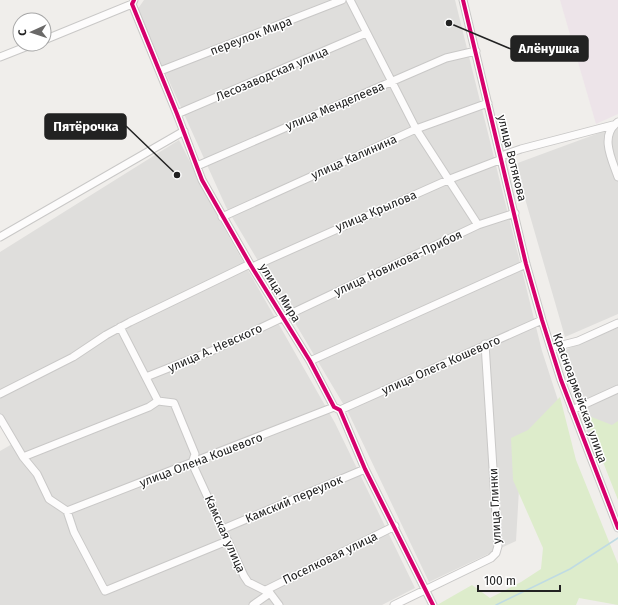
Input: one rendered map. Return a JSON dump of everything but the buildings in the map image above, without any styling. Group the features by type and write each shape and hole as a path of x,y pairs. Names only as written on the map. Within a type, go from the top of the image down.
{"street":[{"name":"переулок Мира","path":"160,71 342,0"},
{"path":"350,0 416,129 450,179 478,226"},
{"name":"улица Вотякова","path":"463,0 502,158 526,264 542,320"},
{"name":"улица Мира","path":"52,37 133,2 197,166 222,217 310,361 337,409 432,605"},
{"name":"Лесозаводская улица","path":"177,114 366,33"},
{"name":"улица Менделеева","path":"197,166 446,58 476,51"},
{"path":"0,57 13,52"},
{"name":"улица Калинина","path":"222,217 416,129 451,115 488,103"},
{"path":"614,126 608,139 609,150 618,177"},
{"name":"улица Крылова","path":"251,266 521,149 614,126"},
{"path":"0,237 184,131"},
{"name":"улица Новикова-Прибоя","path":"283,317 478,226 515,213"},
{"path":"310,361 526,264"},
{"name":"улица Мира","path":"0,394 73,357 120,328 251,266"},
{"name":"улица А. Невского","path":"146,377 214,350 283,317"},
{"name":"улица Олега Кошевого","path":"337,409 542,320"},
{"name":"Красноармейская улица","path":"542,320 550,348 572,410 618,528"},
{"path":"550,348 578,341 618,323"},
{"path":"24,457 149,407 158,401 120,328"},
{"name":"улица Глинки","path":"394,605 491,558 496,553 498,546 485,344"},
{"path":"572,410 618,389"},
{"name":"Камская улица","path":"158,401 174,403 194,454 192,463 223,529 227,541 248,582 268,592"},
{"name":"улица Олена Кошевого","path":"67,512 192,463 337,409"},
{"path":"0,418 24,457 37,474 49,499 67,512 74,532 105,592 227,541"},
{"name":"Камский переулок","path":"223,529 365,469"},
{"name":"Поселковая улица","path":"253,605 268,592 395,526"},
{"path":"268,592 279,605"}],"shaded area":[{"path":"144,0 455,0 542,351 567,428 522,438 516,541 429,582 348,412 226,207 137,10"},
{"path":"560,0 618,0 618,114 596,124"},
{"path":"618,126 618,314 565,337 515,164"},
{"path":"179,140 220,221 335,423 415,588 382,605 0,605 0,451 14,443 0,421 0,252"},
{"path":"618,328 618,429 590,440 560,352"}],"green space":[{"path":"560,397 576,460 618,564 618,605 579,598 576,605 437,605 472,585 490,598 521,582 541,569 543,548 513,480 511,438 528,430"},
{"path":"584,414 612,425 618,421 618,500"}],"waterway":[{"path":"496,605 570,569 618,538"}],"cycle path":[{"path":"134,0 132,4 202,180 250,264 310,361 334,407 340,410 365,469 433,605"},
{"path":"463,0 526,264 542,320 561,380 618,528"}],"place":[{"name":"Алёнушка","path":"449,23"},
{"name":"Пятёрочка","path":"177,175"}]}
